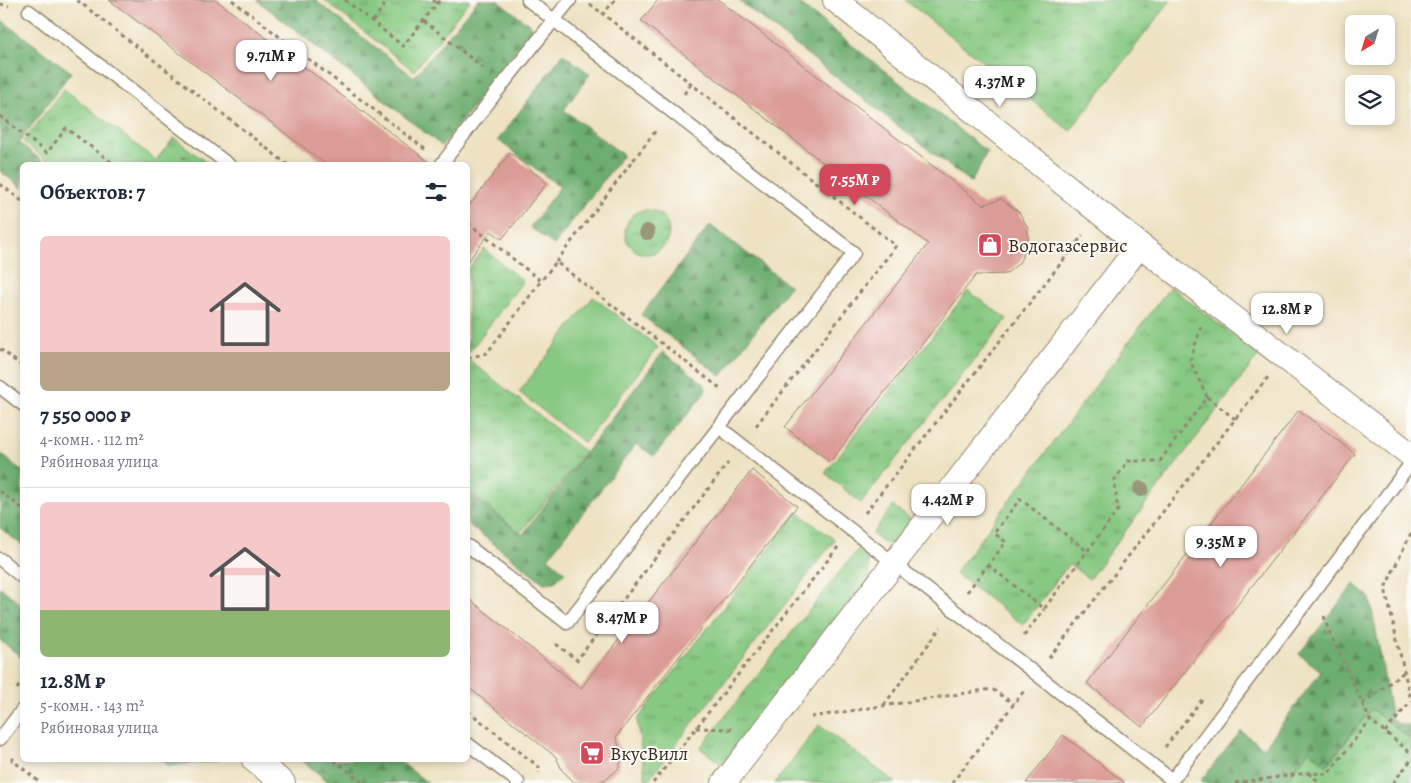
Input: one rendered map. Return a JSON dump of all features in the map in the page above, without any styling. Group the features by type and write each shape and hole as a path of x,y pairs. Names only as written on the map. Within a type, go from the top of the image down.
{"street":[{"path":"835,0 1140,245 1411,455"},
{"path":"724,783 1140,245"},
{"path":"257,762 283,783"}],"lane":[{"path":"470,548 567,623 854,253 528,0"},
{"path":"444,162 570,0"},
{"path":"29,11 225,162"},
{"path":"0,387 20,402"},
{"path":"719,428 1037,674 1171,781 1411,463"},
{"path":"0,559 20,575"},
{"path":"0,739 20,713"},
{"path":"470,746 517,783"}],"path":[{"path":"77,0 284,162"},
{"path":"232,0 439,162"},
{"path":"346,0 403,46 438,2 433,0"},
{"path":"372,21 388,0"},
{"path":"585,0 604,14"},
{"path":"424,20 491,74"},
{"path":"470,357 487,353 691,84"},
{"path":"0,116 47,153 66,128 111,162"},
{"path":"0,184 20,199"},
{"path":"470,225 541,281"},
{"path":"653,783 1084,235"},
{"path":"556,262 719,388"},
{"path":"1201,326 1190,360 1207,397 1236,419"},
{"path":"0,349 20,364"},
{"path":"952,783 1284,357"},
{"path":"1019,642 1118,510 1114,481 1128,461 1160,461 1207,397"},
{"path":"553,642 577,660 730,459"},
{"path":"0,491 20,506"},
{"path":"884,706 1006,542 994,532 1020,499 1087,551"},
{"path":"1385,732 1411,701 1385,588 1411,533"},
{"path":"988,565 1044,609"},
{"path":"1316,590 1328,628 1370,720 1411,753"},
{"path":"1362,704 1404,672"},
{"path":"770,723 992,689 1014,704"},
{"path":"1235,783 1308,773 1328,774 1370,720"},
{"path":"18,754 12,760 41,783"},
{"path":"1393,783 1411,760"},
{"path":"337,762 363,783"},
{"path":"1308,773 1321,783"}],"green space":[{"path":"257,0 315,0 414,77 478,0 497,0 534,28 442,146"},
{"path":"324,0 470,0 414,71"},
{"path":"738,0 795,0 987,152 971,183"},
{"path":"905,0 1171,0 1070,131"},
{"path":"0,19 71,72 19,143 44,162 20,162 20,186 0,171"},
{"path":"563,54 590,74 564,110 623,155 554,245 530,227 560,187 498,140"},
{"path":"64,89 156,160 174,138 206,162 49,162 23,142"},
{"path":"651,210 663,216 668,223 668,241 663,248 656,253 643,254 631,248 626,241 625,228 631,216 638,211"},
{"path":"710,225 790,286 721,376 641,315"},
{"path":"484,249 523,281 470,351 470,266"},
{"path":"1170,287 1259,355 1089,579 1069,564 1023,625 955,573"},
{"path":"968,291 1007,319 861,503 825,473"},
{"path":"593,297 658,347 584,443 519,392"},
{"path":"663,352 703,383 706,388 704,394 654,456 636,444 548,558 565,572 555,582 544,583 470,526 470,495 522,535"},
{"path":"470,361 585,452 520,533 470,493"},
{"path":"0,453 20,469 20,543 0,528"},
{"path":"893,506 918,525 899,545 885,543 872,534"},
{"path":"797,512 835,540 646,783 637,720"},
{"path":"858,549 868,561 870,579 724,766 700,748"},
{"path":"1354,584 1370,598 1392,719 1400,725 1411,725 1411,739 1371,709 1327,765 1309,750 1285,783 1202,783 1202,779 1241,731 1264,748 1321,671 1299,654"},
{"path":"0,587 20,603 20,656 0,640"},
{"path":"1371,709 1411,739 1411,783 1285,783 1309,750 1328,765"},
{"path":"819,725 896,783 775,783"},
{"path":"164,762 208,762 170,766"},
{"path":"304,762 401,762 428,783 330,783"}],"building":[{"path":"109,0 216,0 429,162 323,162"},
{"path":"658,0 719,0 983,205 1001,199 1019,212 1028,228 1028,245 1019,263 1006,274 976,275 830,462 785,427 928,244 641,21"},
{"path":"510,153 547,183 502,239 491,231 470,258 470,204"},
{"path":"1299,410 1355,454 1142,727 1087,683"},
{"path":"752,470 797,506 616,737 622,756 619,768 608,778 597,783 574,782 562,770 556,757 470,689 470,600 581,688"},
{"path":"1063,735 1125,783 1026,783"}],"place":[{"name":"Водогазсервис","path":"990,245"},
{"name":"ВкусВилл","path":"592,753"}]}
